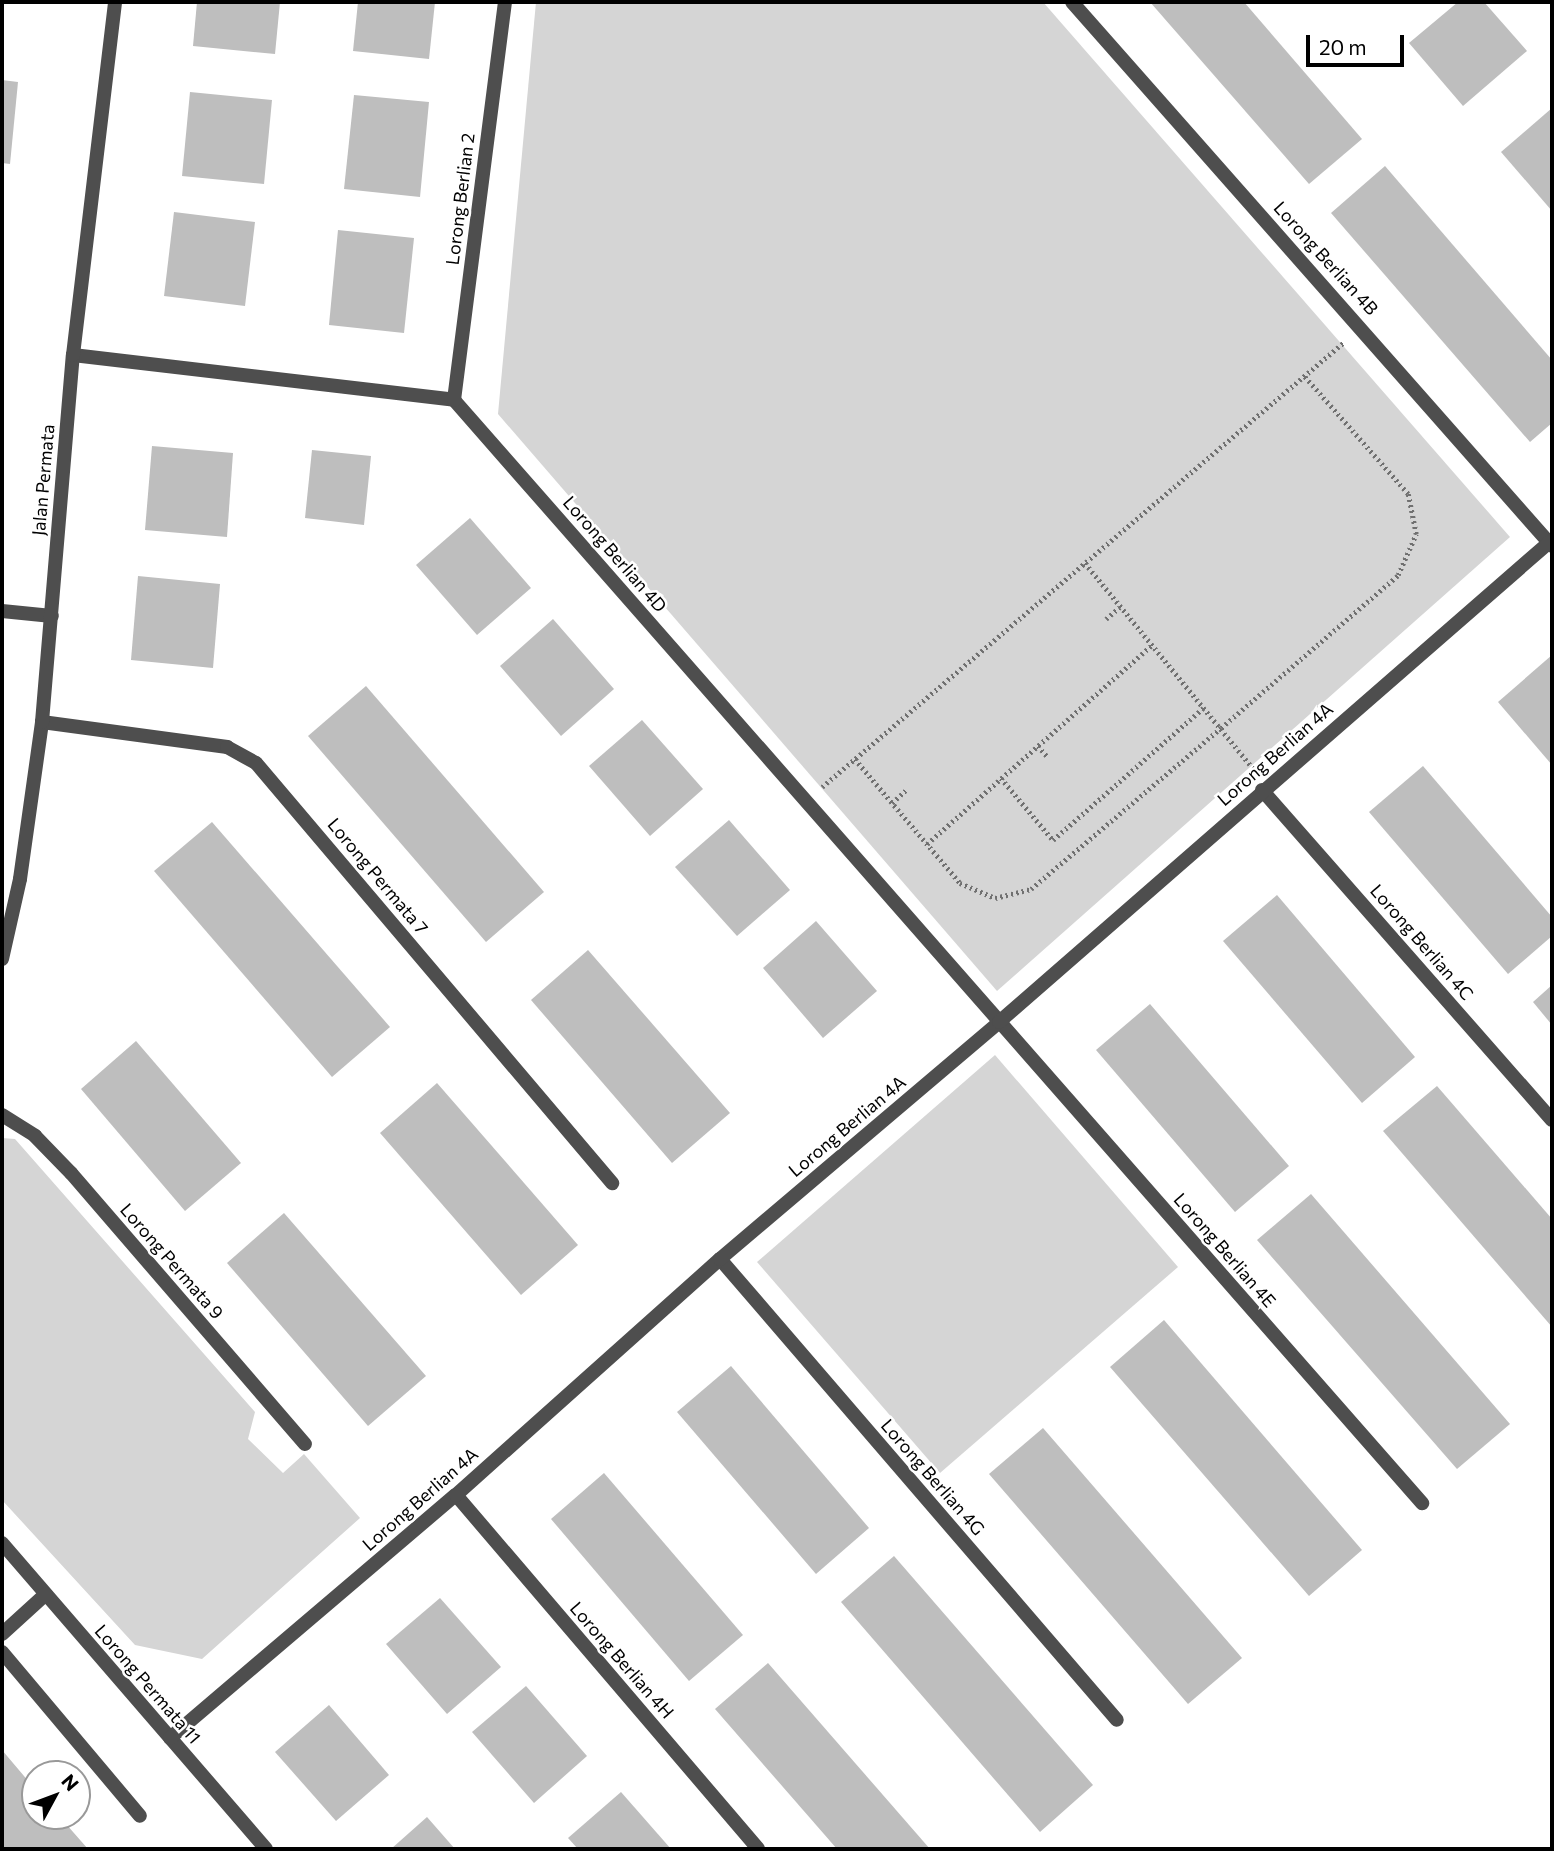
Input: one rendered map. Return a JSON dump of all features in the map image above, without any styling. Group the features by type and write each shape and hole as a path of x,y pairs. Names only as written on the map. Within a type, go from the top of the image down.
{"street":[{"name":"Jalan Permata","path":"2,959 20,879 43,722 73,355 115,2"},
{"name":"Lorong Berlian 2","path":"454,400 505,2"},
{"name":"Lorong Berlian 4B","path":"1072,2 1551,543"},
{"path":"73,355 454,400"},
{"name":"Lorong Berlian 4D","path":"454,400 999,1022"},
{"name":"Lorong Berlian 4A","path":"170,1738 456,1495 720,1259 999,1022 1265,788 1551,543"},
{"path":"2,611 52,615"},
{"name":"Lorong Permata 7","path":"43,722 227,747 256,763 612,1183"},
{"name":"Lorong Berlian 4C","path":"1265,788 1552,1120"},
{"name":"Lorong Berlian 4E","path":"999,1022 1422,1503"},
{"name":"Lorong Permata 9","path":"2,1115 35,1136 71,1173 305,1444"},
{"name":"Lorong Berlian 4G","path":"720,1259 1117,1720"},
{"name":"Lorong Berlian 4H","path":"456,1495 758,1849"},
{"name":"Lorong Permata 11","path":"2,1543 266,1849"},
{"path":"2,1634 46,1594"},
{"path":"2,1652 140,1816"}],"path":[{"path":"805,801 1361,327"},
{"path":"855,759 960,883 995,898 1031,889 1220,728 1398,575 1416,534 1408,494 1304,376"},
{"path":"1085,564 1220,728 1265,788"},
{"path":"1106,619 1120,607"},
{"path":"927,844 1152,645"},
{"path":"1001,778 1053,840 1203,708"},
{"path":"1038,746 1048,757"},
{"path":"892,803 906,790"}],"shaded area":[{"path":"536,2 1043,2 1510,537 997,991 498,414"},
{"path":"995,1055 1178,1267 940,1473 757,1262"},
{"path":"2,1138 15,1139 255,1412 248,1439 283,1473 304,1454 360,1518 202,1659 135,1645 2,1500"}],"building":[{"path":"197,2 280,2 275,54 193,46"},
{"path":"358,2 435,2 429,59 353,51"},
{"path":"1150,2 1244,2 1362,139 1309,184"},
{"path":"1458,2 1484,2 1527,51 1463,106 1409,43"},
{"path":"2,80 18,82 10,164 2,163"},
{"path":"190,92 272,100 264,184 182,176"},
{"path":"354,95 429,102 420,197 344,189"},
{"path":"1552,108 1552,211 1501,152"},
{"path":"1385,166 1552,360 1552,423 1530,442 1331,213"},
{"path":"174,212 255,222 245,306 164,296"},
{"path":"338,230 414,238 404,333 329,325"},
{"path":"152,446 233,453 227,537 145,530"},
{"path":"312,450 371,456 364,525 305,518"},
{"path":"470,518 531,588 477,635 416,565"},
{"path":"138,576 220,584 213,668 131,660"},
{"path":"553,619 614,689 561,736 500,666"},
{"path":"1552,655 1552,765 1498,702"},
{"path":"366,686 544,892 486,942 308,736"},
{"path":"642,720 703,789 650,836 589,766"},
{"path":"1423,766 1552,917 1552,936 1508,974 1369,812"},
{"path":"729,820 790,890 737,936 675,867"},
{"path":"212,822 390,1027 332,1077 154,871"},
{"path":"1277,895 1415,1057 1362,1103 1223,941"},
{"path":"816,921 877,991 823,1038 763,968"},
{"path":"588,950 730,1113 672,1163 531,1000"},
{"path":"1552,985 1552,1025 1533,1002"},
{"path":"1150,1004 1289,1166 1235,1212 1096,1050"},
{"path":"136,1041 241,1163 185,1211 81,1089"},
{"path":"437,1083 578,1245 521,1295 380,1133"},
{"path":"1437,1086 1552,1219 1552,1327 1383,1131"},
{"path":"1311,1194 1510,1424 1457,1469 1257,1240"},
{"path":"284,1213 426,1376 368,1426 227,1263"},
{"path":"1164,1320 1362,1550 1309,1596 1110,1367"},
{"path":"731,1366 869,1528 816,1574 677,1412"},
{"path":"1043,1428 1242,1658 1188,1704 989,1474"},
{"path":"604,1473 743,1635 689,1681 551,1519"},
{"path":"894,1556 1093,1785 1040,1832 841,1602"},
{"path":"440,1598 501,1667 447,1714 386,1644"},
{"path":"768,1663 930,1849 837,1849 715,1709"},
{"path":"526,1686 587,1756 534,1803 472,1732"},
{"path":"329,1705 389,1775 336,1821 275,1752"},
{"path":"2,1750 21,1772 21,1830 71,1830 88,1849 2,1849"},
{"path":"621,1792 671,1849 578,1849 568,1838"},
{"path":"427,1817 455,1849 391,1849"}]}
